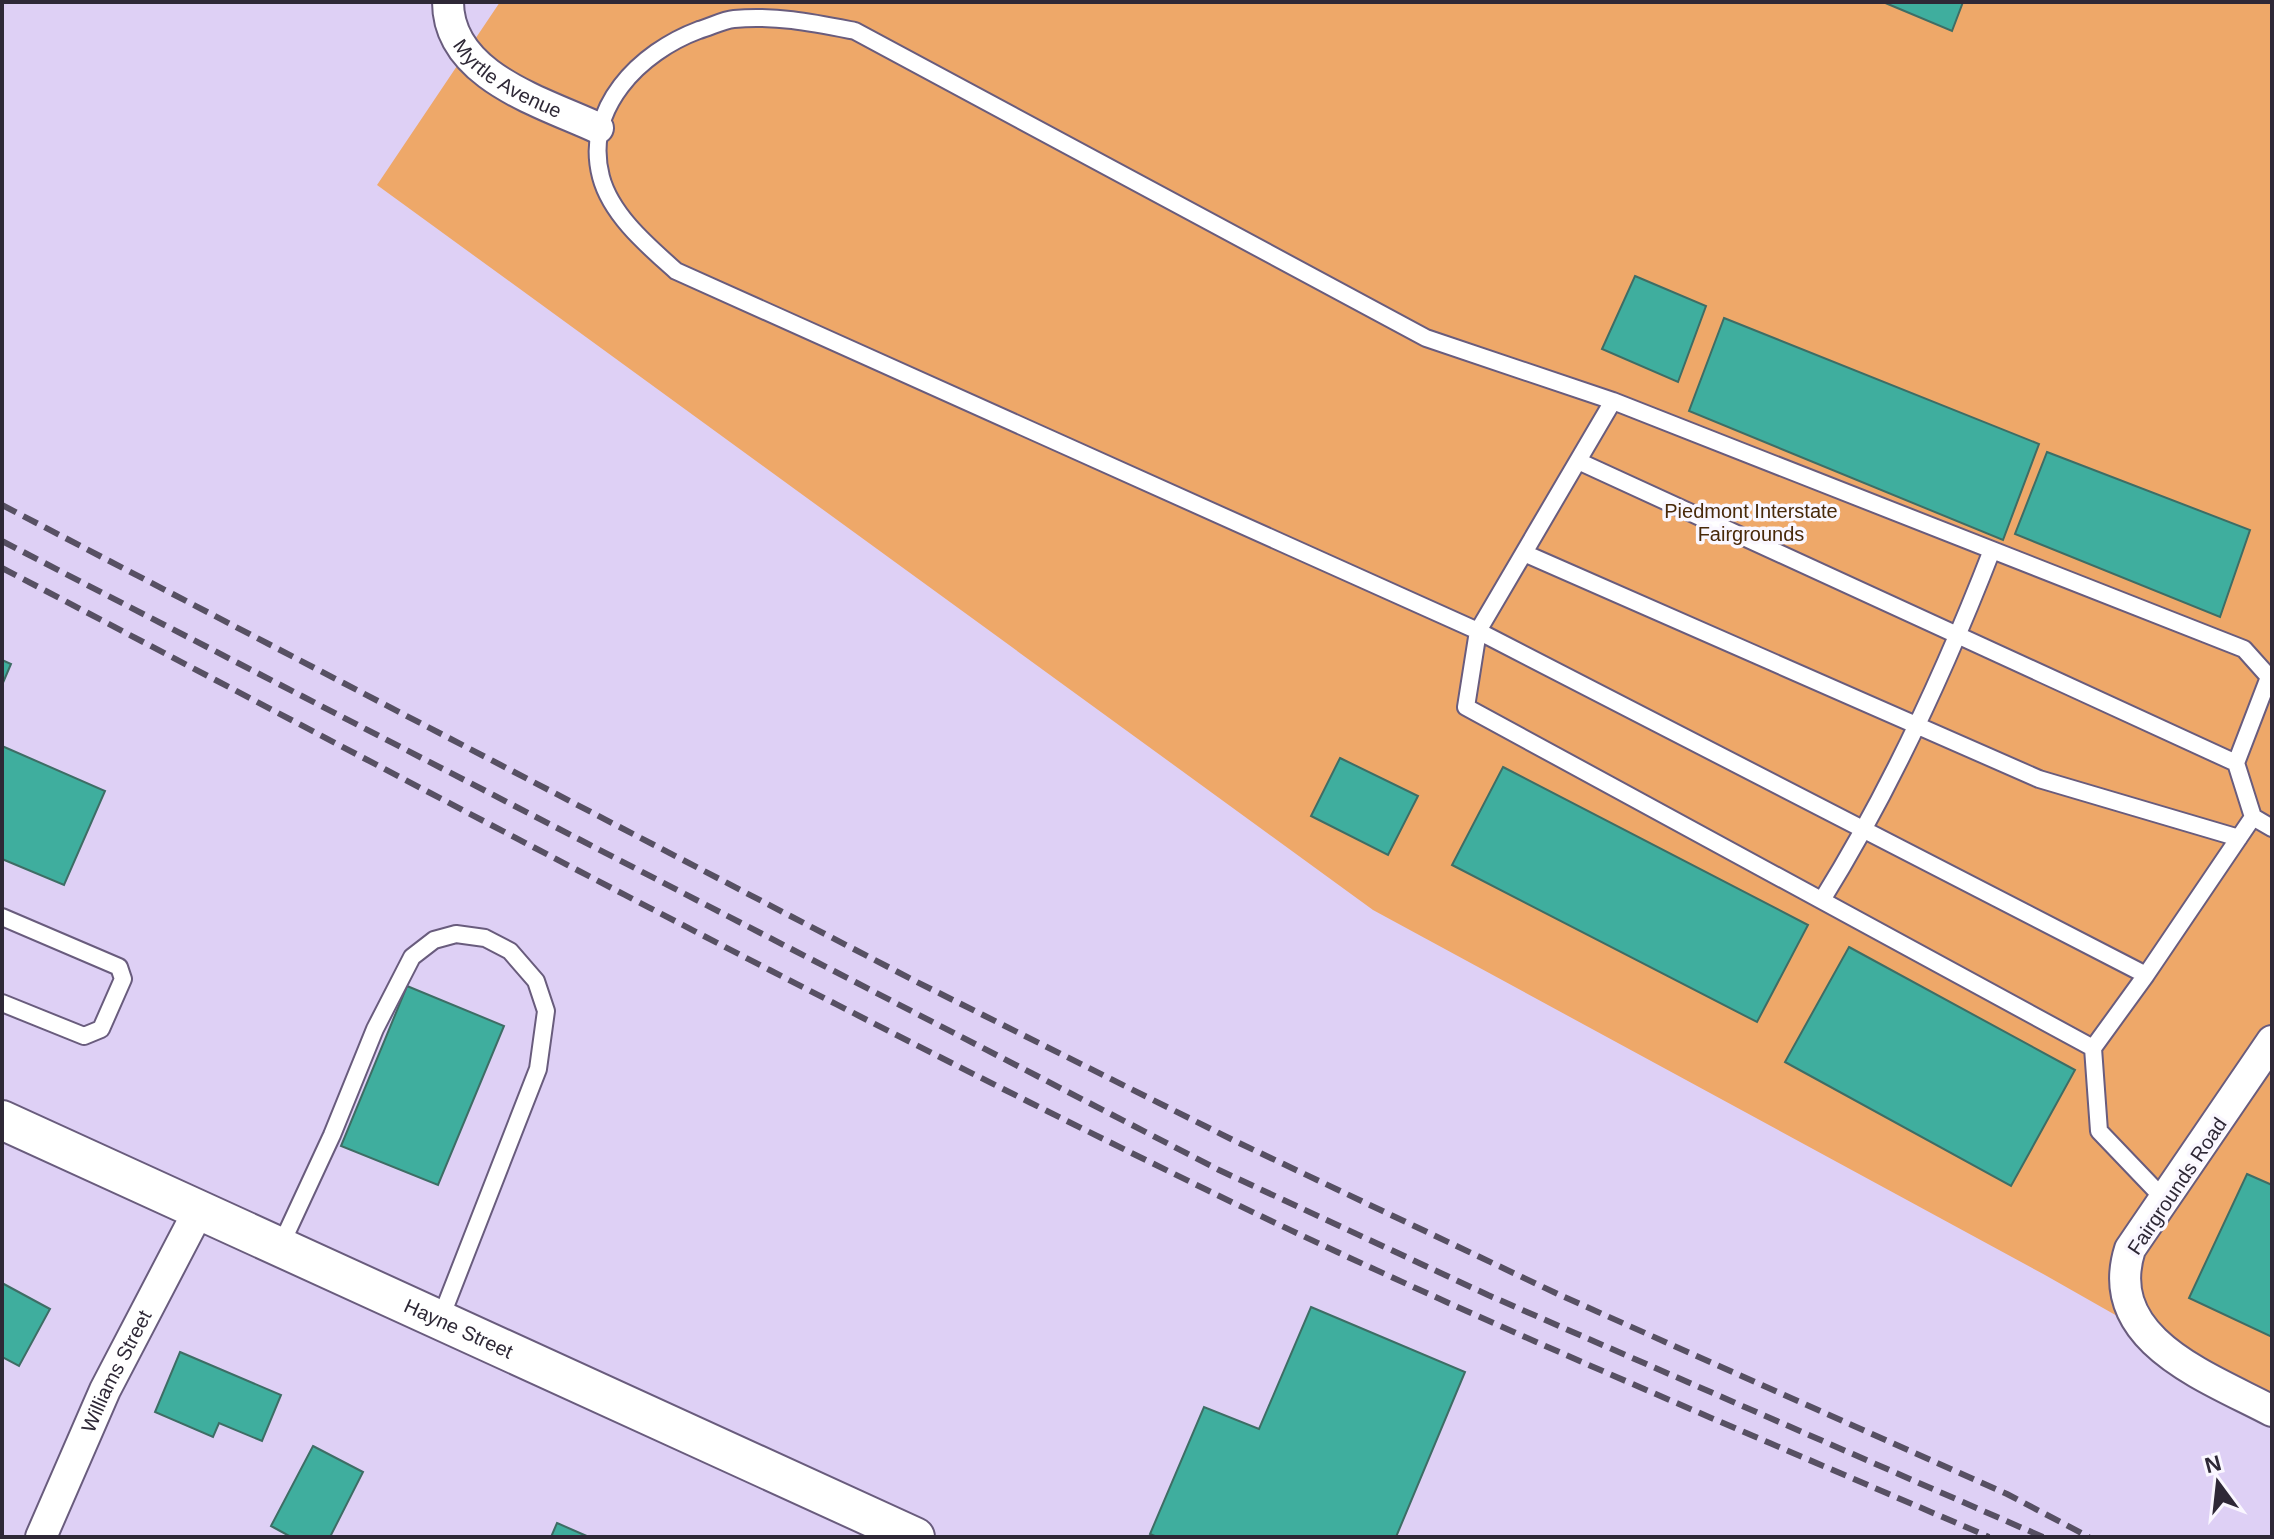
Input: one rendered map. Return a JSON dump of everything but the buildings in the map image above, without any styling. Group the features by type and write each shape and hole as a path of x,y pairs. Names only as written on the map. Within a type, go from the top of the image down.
{"street":[{"name":"Myrtle Avenue","path":"448,2 448,20 458,45 503,84 598,128"},
{"name":"Fairgrounds Road","path":"2272,1041 2127,1259 2124,1290 2129,1310 2155,1343 2272,1411"},
{"name":"Hayne Street","path":"2,1120 915,1537"},
{"name":"Williams Street","path":"41,1537 105,1390 199,1210"}],"lane":[{"path":"2146,975 1478,631 676,271 631,231 601,178 598,128 621,82 668,42 730,19 785,17 855,31 1426,338 1613,401 2244,649 2269,677 2236,763 2253,817 2272,828"},
{"path":"1613,401 1478,631 1466,707 2093,1048"},
{"path":"1578,461 2236,763"},
{"path":"1822,900 1864,832 1917,725 1958,636 1992,550"},
{"path":"1524,553 2039,779 2239,838"},
{"path":"2165,1200 2099,1131 2093,1048 2253,817"},
{"path":"2,917 119,967 123,979 101,1029 84,1036 2,1003"},
{"path":"280,1247 332,1135 375,1029 412,957 434,940 456,934 485,938 510,951 536,981 546,1011 538,1069 440,1320"}],"green space":[{"name":"Piedmont Interstate Fairgrounds","path":"500,2 2272,2 2272,1404 2045,1275 1373,910 377,185"}],"railway":[{"path":"2,505 917,982 1237,1142 1562,1296 2007,1494 2089,1537"},
{"path":"2,541 1219,1170 1488,1295 2043,1537"},
{"path":"2,568 753,961 1207,1190 1498,1325 1989,1537"}]}
